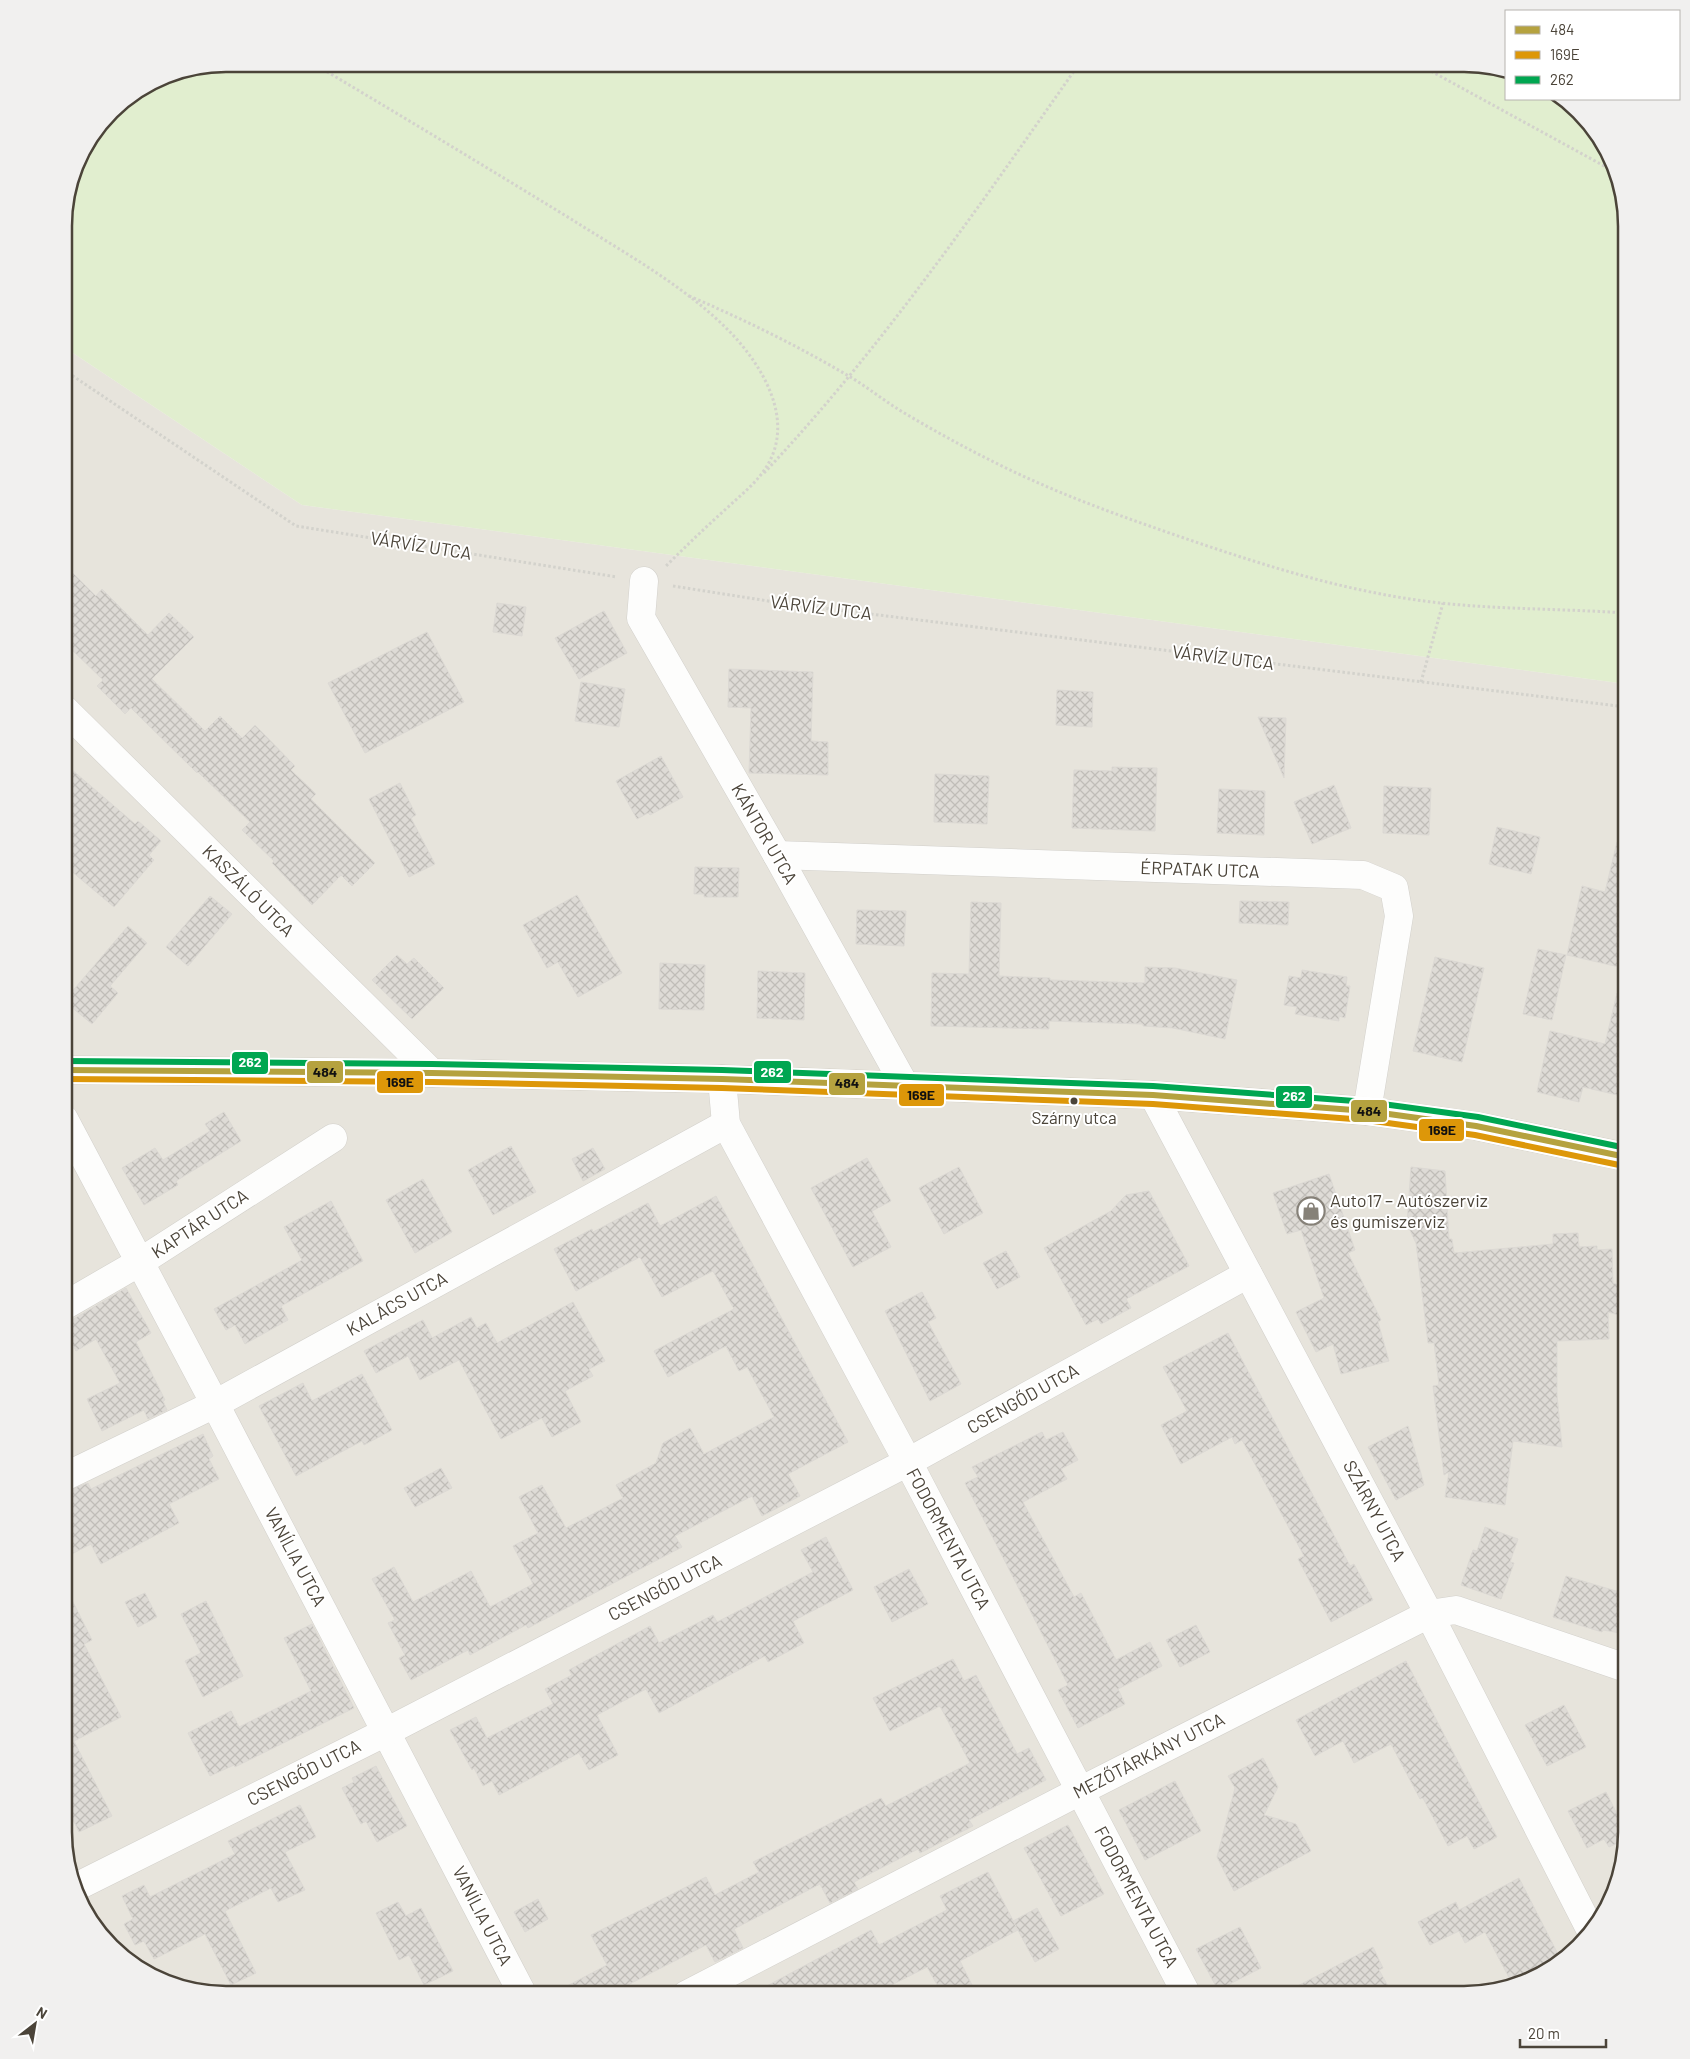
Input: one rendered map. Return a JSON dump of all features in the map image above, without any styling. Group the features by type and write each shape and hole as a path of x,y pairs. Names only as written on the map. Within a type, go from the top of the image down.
{"main road":[{"path":"72,1070 432,1073 722,1079 904,1084 1153,1095 1367,1111 1476,1126 1618,1155"}],"street":[{"name":"KÁNTOR UTCA","path":"647,581 641,618 777,855 904,1084"},
{"name":"KASZÁLÓ UTCA","path":"73,718 432,1073"},
{"name":"ÉRPATAK UTCA","path":"777,855 1363,875 1394,888 1399,916 1367,1111"},
{"name":"FODORMENTA UTCA","path":"722,1079 726,1124 908,1462 1182,1986"},
{"name":"SZÁRNY UTCA","path":"1153,1095 1429,1614 1587,1924"},
{"name":"KALÁCS UTCA","path":"72,1473 215,1404 726,1124"},
{"name":"VANÍLIA UTCA","path":"72,1135 518,1986"},
{"name":"KAPTÁR UTCA","path":"72,1301 140,1262 333,1138"},
{"name":"CSENGŐD UTCA","path":"82,1884 386,1732 908,1462 1248,1274"},
{"name":"MEZŐTÁRKÁNY UTCA","path":"703,1986 1080,1790 1429,1614 1456,1610 1618,1665"}],"path":[{"path":"329,73 624,252 689,296 712,315 750,357 772,396 777,415 774,451 767,465 749,488"},
{"path":"647,581 749,488 798,437 850,376 891,324 1072,73"},
{"path":"1434,73 1605,166"},
{"path":"689,296 752,324 850,376 900,410 953,441 1008,469 1105,510 1289,573 1350,589 1444,603 1618,613"},
{"name":"VÁRVÍZ UTCA","path":"73,376 296,526 781,604 1618,706"},
{"path":"1421,682 1444,603"}],"shaded area":[{"path":"73,353 302,505 1618,683 1618,1832 1612,1872 1606,1891 1586,1926 1565,1948 1531,1971 1513,1978 1493,1984 1463,1986 227,1986 207,1985 168,1975 133,1955 111,1934 99,1918 84,1891 78,1872 72,1832"}],"green space":[{"path":"217,73 1473,73 1505,79 1505,100 1550,100 1565,111 1579,125 1602,159 1615,197 1618,227 1618,683 302,505 73,353 73,217 75,197 88,159 104,133 125,111 150,93 168,84 197,75"}],"building":[{"path":"73,573 96,596 102,589 148,635 169,613 194,637 152,679 205,731 220,716 242,738 255,725 295,766 291,770 316,794 311,799 375,863 352,886 341,875 312,905 272,863 274,861 242,830 250,822 131,708 125,714 97,686 103,680 73,651"},
{"path":"497,603 526,607 522,636 493,632"},
{"path":"604,611 627,653 579,679 555,638"},
{"path":"427,632 464,702 365,753 328,683"},
{"path":"729,669 813,672 811,741 828,742 828,775 749,773 751,708 728,707"},
{"path":"581,682 625,689 619,727 575,721"},
{"path":"1057,690 1093,692 1092,727 1056,725"},
{"path":"1258,717 1286,718 1284,778"},
{"path":"661,756 683,797 650,815 648,813 637,819 616,781"},
{"path":"1112,767 1157,768 1155,831 1072,828 1074,770 1112,771"},
{"path":"73,770 135,824 138,821 161,841 149,855 154,860 114,907 73,872"},
{"path":"935,774 989,776 987,824 934,822"},
{"path":"400,783 416,815 411,818 435,864 409,877 369,799"},
{"path":"1334,785 1351,828 1312,844 1294,802"},
{"path":"1384,786 1431,788 1429,835 1383,833"},
{"path":"1219,789 1265,791 1264,835 1217,833"},
{"path":"1497,827 1540,837 1531,874 1489,864"},
{"path":"1618,842 1618,967 1567,955 1582,886 1605,892"},
{"path":"695,867 739,868 738,897 704,897 704,894 694,894"},
{"path":"577,895 622,973 578,997 558,962 547,968 523,925"},
{"path":"210,896 232,914 188,966 166,947"},
{"path":"1240,901 1289,902 1288,925 1239,923"},
{"path":"971,902 1001,903 999,976 1050,978 1050,980 1145,983 1145,967 1175,968 1237,980 1225,1039 1173,1028 1143,1026 1143,1024 1049,1021 1049,1029 931,1026 932,973 969,974"},
{"path":"857,910 906,911 904,946 856,944"},
{"path":"128,926 147,943 110,986 118,993 92,1024 73,1008 73,991"},
{"path":"1538,949 1566,955 1552,1020 1523,1014"},
{"path":"397,955 407,964 414,958 444,988 412,1019 372,980"},
{"path":"1435,957 1484,968 1462,1062 1413,1051"},
{"path":"660,963 705,965 704,1010 659,1009"},
{"path":"1302,970 1347,977 1346,986 1350,986 1345,1018 1339,1016 1339,1021 1295,1014 1297,1007 1284,1005 1289,976 1301,978"},
{"path":"758,971 805,973 804,1020 757,1018"},
{"path":"1618,993 1618,1095 1583,1087 1579,1102 1537,1092 1550,1031 1605,1044"},
{"path":"224,1112 241,1141 176,1181 178,1185 144,1205 122,1168 155,1148 163,1160 210,1131 205,1124"},
{"path":"511,1146 536,1192 493,1215 468,1170"},
{"path":"593,1148 605,1169 583,1181 572,1159"},
{"path":"867,1158 891,1201 872,1211 891,1247 853,1267 811,1188"},
{"path":"959,1167 983,1213 944,1234 919,1188"},
{"path":"1411,1167 1445,1171 1449,1239 1452,1239 1454,1253 1553,1244 1553,1234 1578,1233 1579,1247 1597,1246 1597,1250 1612,1249 1613,1283 1618,1285 1618,1315 1608,1312 1609,1339 1557,1341 1557,1395 1562,1447 1513,1441 1505,1505 1445,1497 1449,1472 1444,1475 1433,1386 1439,1385 1434,1343 1428,1343 1416,1243 1407,1224"},
{"path":"1329,1174 1355,1250 1348,1253 1381,1320 1378,1322 1389,1361 1341,1374 1333,1344 1316,1352 1296,1312 1324,1298 1301,1230 1287,1234 1273,1193"},
{"path":"423,1179 452,1232 415,1253 386,1200"},
{"path":"1149,1191 1189,1266 1126,1299 1131,1308 1101,1324 1098,1319 1086,1325 1044,1248 1111,1211 1126,1195"},
{"path":"716,1196 848,1442 788,1474 800,1496 762,1516 752,1496 675,1536 682,1547 528,1628 526,1625 470,1655 468,1650 411,1680 399,1658 405,1655 388,1623 395,1620 372,1579 394,1567 413,1602 471,1571 490,1607 533,1584 513,1546 538,1533 519,1497 542,1485 566,1528 623,1498 616,1485 656,1463 663,1443 690,1428 704,1454 774,1417 747,1367 739,1371 726,1346 668,1377 654,1351 734,1309 713,1271 662,1297 640,1257 576,1291 554,1249 592,1229 593,1232 648,1203 660,1226"},
{"path":"331,1201 363,1261 281,1306 288,1320 245,1344 235,1325 226,1330 214,1309 302,1260 284,1227"},
{"path":"1006,1251 1020,1277 997,1289 983,1263"},
{"path":"126,1288 151,1333 136,1342 165,1400 163,1401 167,1410 148,1419 144,1410 102,1431 87,1399 120,1383 96,1339 76,1351 72,1345 72,1320"},
{"path":"922,1292 936,1318 928,1322 961,1384 930,1401 885,1311"},
{"path":"573,1302 605,1361 589,1369 593,1376 565,1391 581,1422 552,1437 542,1418 501,1439 459,1360 420,1380 408,1356 376,1373 364,1351 423,1320 432,1338 471,1317 477,1328 486,1323 497,1343"},
{"path":"1228,1333 1350,1566 1354,1564 1373,1600 1331,1622 1298,1559 1304,1556 1242,1440 1235,1444 1232,1437 1181,1464 1161,1425 1187,1411 1163,1367"},
{"path":"362,1374 392,1430 364,1445 362,1441 296,1476 259,1406 303,1383 312,1401"},
{"path":"1408,1426 1424,1485 1396,1500 1368,1447"},
{"path":"1042,1432 1046,1440 1063,1432 1078,1460 1061,1469 1067,1479 1023,1502 1074,1597 1081,1593 1116,1660 1150,1642 1162,1666 1118,1689 1125,1704 1078,1728 1058,1690 1068,1685 965,1483 978,1477 972,1467"},
{"path":"203,1434 213,1456 209,1459 219,1479 169,1504 179,1523 101,1564 91,1544 72,1554 72,1489 88,1483 91,1489"},
{"path":"441,1468 452,1488 415,1507 404,1488"},
{"path":"1485,1527 1518,1539 1510,1562 1514,1563 1501,1599 1461,1585 1473,1550 1477,1551"},
{"path":"826,1537 853,1590 793,1621 804,1643 768,1662 765,1656 659,1713 646,1689 597,1715 618,1755 589,1770 579,1753 499,1795 492,1781 483,1786 450,1730 476,1717 487,1738 553,1704 545,1689 572,1675 569,1670 650,1626 659,1643 713,1615 717,1622 813,1572 801,1550"},
{"path":"909,1569 928,1604 892,1622 874,1587"},
{"path":"1566,1576 1618,1592 1618,1633 1603,1630 1602,1632 1553,1617"},
{"path":"145,1593 157,1617 138,1627 125,1602"},
{"path":"72,1600 92,1640 84,1644 121,1717 74,1741 112,1816 79,1832 72,1818 72,1792 74,1791 72,1787"},
{"path":"206,1601 243,1676 203,1697 185,1661 201,1653 181,1614"},
{"path":"312,1624 354,1708 235,1767 234,1765 210,1776 188,1733 231,1711 239,1727 311,1691 284,1638"},
{"path":"1196,1625 1210,1652 1180,1667 1166,1640"},
{"path":"953,1659 964,1681 976,1675 1017,1754 1029,1748 1046,1780 969,1820 973,1826 920,1853 918,1849 854,1882 858,1889 830,1903 820,1884 734,1929 743,1948 715,1962 706,1945 626,1986 567,1986 607,1965 591,1935 706,1877 715,1895 759,1872 753,1862 881,1798 886,1806 970,1763 940,1706 890,1731 873,1698"},
{"path":"1406,1661 1497,1837 1474,1849 1467,1836 1448,1846 1423,1798 1420,1799 1391,1744 1354,1763 1343,1741 1315,1756 1296,1720"},
{"path":"1564,1705 1586,1747 1547,1766 1525,1725"},
{"path":"1263,1758 1278,1787 1264,1815 1296,1824 1311,1851 1234,1891 1217,1857 1235,1788 1228,1776"},
{"path":"376,1766 407,1826 377,1842 366,1821 361,1824 342,1788 354,1782 352,1778"},
{"path":"1175,1781 1201,1831 1145,1860 1119,1810"},
{"path":"1606,1792 1618,1816 1617,1843 1609,1847 1604,1839 1587,1848 1568,1811"},
{"path":"300,1805 316,1837 285,1852 305,1890 278,1902 271,1888 225,1911 256,1973 231,1985 205,1934 154,1959 144,1941 135,1945 124,1924 133,1919 122,1896 144,1885 150,1897 235,1854 228,1841"},
{"path":"1068,1825 1104,1894 1061,1916 1024,1848"},
{"path":"988,1872 1018,1930 960,1961 972,1985 938,1986 927,1967 890,1986 767,1986 871,1930 879,1945 947,1910 940,1896"},
{"path":"1519,1878 1558,1953 1531,1971 1510,1979 1485,1932 1465,1943 1459,1931 1430,1945 1418,1922 1456,1902 1459,1910"},
{"path":"538,1899 548,1919 525,1932 514,1912"},
{"path":"398,1902 406,1916 421,1908 453,1971 424,1985 409,1955 399,1960 376,1913"},
{"path":"1037,1908 1059,1949 1035,1962 1013,1921"},
{"path":"1240,1927 1261,1968 1226,1986 1216,1986 1196,1949"},
{"path":"1373,1947 1383,1968 1379,1970 1388,1986 1297,1986"}],"transit line":[{"name":"262","path":"72,1061 432,1064 722,1070 1153,1086 1368,1102 1478,1117 1618,1146"},
{"name":"484","path":"72,1070 432,1073 722,1079 1153,1095 1367,1111 1476,1126 1618,1155"},
{"name":"169E","path":"72,1079 432,1082 722,1088 1153,1104 1366,1120 1475,1135 1618,1165"}],"place":[{"name":"Szárny utca","path":"1074,1101"},
{"name":"Auto17 – Autószerviz és gumiszerviz","path":"1311,1211"}]}
